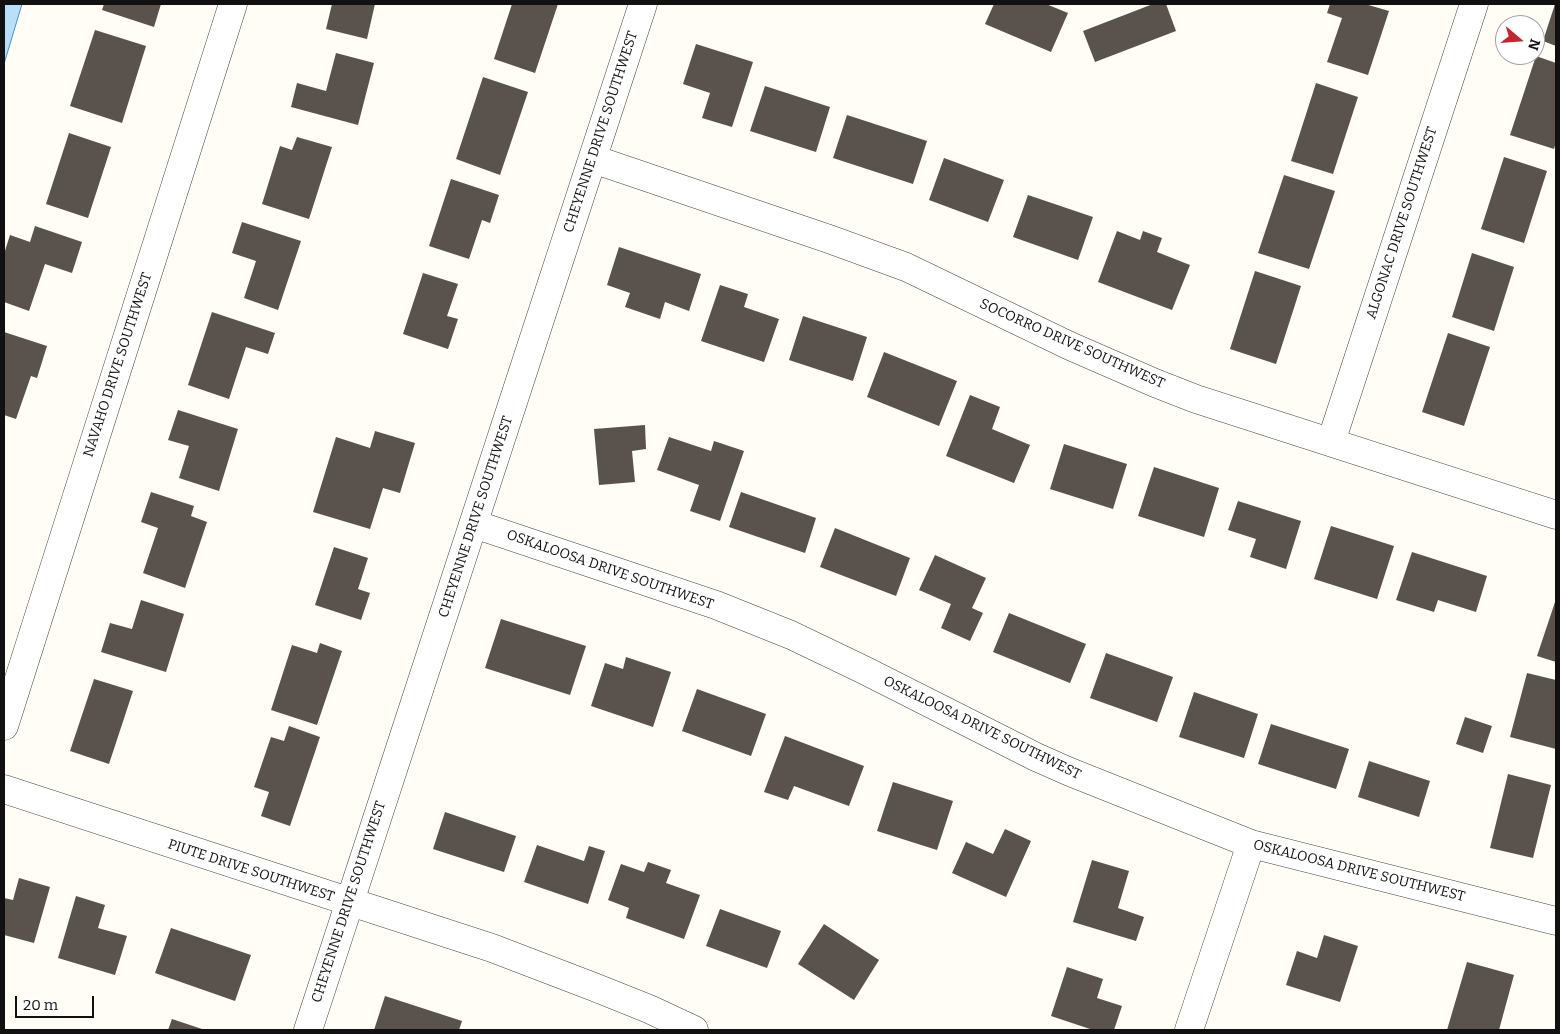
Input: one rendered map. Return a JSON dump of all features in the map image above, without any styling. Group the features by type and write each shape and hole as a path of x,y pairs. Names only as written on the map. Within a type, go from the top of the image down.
{"street":[{"name":"NAVAHO DRIVE SOUTHWEST","path":"4,726 233,4"},
{"name":"CHEYENNE DRIVE SOUTHWEST","path":"308,1030 348,902 474,524 643,4"},
{"name":"ALGONAC DRIVE SOUTHWEST","path":"1331,442 1474,4"},
{"name":"SOCORRO DRIVE SOUTHWEST","path":"593,159 868,252 906,268 1061,342 1196,399 1556,515"},
{"name":"OSKALOOSA DRIVE SOUTHWEST","path":"474,524 716,606 791,635 1053,765 1251,844 1556,921"},
{"name":"PIUTE DRIVE SOUTHWEST","path":"4,789 492,948 649,1009 694,1030"},
{"path":"1189,1030 1251,844"}],"water":[{"path":"4,4 22,4 4,64"}],"building":[{"path":"104,4 161,4 154,27 102,10"},
{"path":"332,4 375,4 367,39 326,29"},
{"path":"512,4 558,4 535,73 494,59"},
{"path":"994,4 1046,4 1068,13 1051,52 985,24"},
{"path":"1153,4 1166,4 1176,31 1095,62 1083,31"},
{"path":"1330,4 1365,4 1389,11 1368,75 1327,62 1342,18 1327,13"},
{"path":"1556,4 1556,46 1545,42 1545,35"},
{"path":"95,30 146,46 122,123 70,106"},
{"path":"696,44 753,62 732,127 702,118 710,93 683,84"},
{"path":"336,53 374,63 358,125 291,107 297,83 326,91"},
{"path":"1545,59 1556,63 1556,142 1554,149 1510,135 1533,65 1545,65"},
{"path":"483,77 528,92 500,175 456,159"},
{"path":"1316,83 1358,97 1333,174 1291,161"},
{"path":"765,86 830,107 816,152 750,131"},
{"path":"847,115 927,141 913,184 833,158"},
{"path":"69,133 111,147 88,218 46,204"},
{"path":"297,137 332,147 309,219 262,204 280,146 292,150"},
{"path":"1504,157 1547,171 1524,243 1481,229"},
{"path":"944,158 1004,180 988,222 929,200"},
{"path":"1284,175 1335,191 1309,269 1258,253"},
{"path":"451,179 499,195 490,223 482,220 469,259 429,246"},
{"path":"1028,195 1093,217 1078,260 1013,237"},
{"path":"242,222 301,241 278,310 244,298 256,261 232,253"},
{"path":"35,226 82,242 72,273 45,264 29,311 4,302 4,254 10,235 30,242"},
{"path":"1117,231 1140,240 1143,231 1162,238 1157,252 1190,265 1172,310 1098,282"},
{"path":"619,247 701,274 689,311 665,302 660,319 625,307 630,293 607,285"},
{"path":"1472,253 1514,267 1494,331 1452,317"},
{"path":"1255,271 1301,286 1276,364 1230,349"},
{"path":"423,273 458,284 447,316 458,319 448,349 403,334"},
{"path":"720,285 748,294 744,307 779,319 764,362 701,341"},
{"path":"212,312 275,333 268,354 246,347 229,399 188,385"},
{"path":"803,316 867,337 853,381 789,360"},
{"path":"4,332 47,346 37,378 31,376 16,419 4,415"},
{"path":"1448,333 1490,347 1464,426 1422,412"},
{"path":"884,352 957,381 939,426 867,397"},
{"path":"970,395 1000,407 992,429 1030,445 1014,483 946,456"},
{"path":"178,410 238,429 219,491 179,478 189,446 168,440"},
{"path":"645,425 646,449 632,451 635,482 599,485 594,429"},
{"path":"375,431 415,443 400,493 383,488 370,529 313,512 336,437 370,448"},
{"path":"669,437 711,451 714,441 744,451 720,521 690,511 699,485 657,470"},
{"path":"1064,444 1127,464 1113,509 1050,489"},
{"path":"1154,467 1219,488 1204,537 1138,516"},
{"path":"151,492 194,506 191,516 207,522 185,588 143,573 158,528 141,522"},
{"path":"741,492 816,518 805,553 729,527"},
{"path":"1238,501 1301,521 1286,569 1250,557 1256,539 1228,530"},
{"path":"1331,526 1394,546 1377,599 1314,579"},
{"path":"835,528 910,558 896,596 820,567"},
{"path":"334,547 368,558 358,589 370,593 361,620 315,605"},
{"path":"1412,552 1487,576 1476,612 1438,600 1434,612 1396,600"},
{"path":"935,555 986,578 972,608 983,613 970,641 941,628 951,604 919,590"},
{"path":"1556,599 1556,662 1537,656"},
{"path":"141,600 184,614 166,672 101,652 110,623 132,629"},
{"path":"1009,613 1086,644 1070,683 993,652"},
{"path":"501,619 586,646 570,695 485,668"},
{"path":"320,643 342,651 317,725 271,710 292,645 317,653"},
{"path":"1106,653 1173,677 1157,722 1090,698"},
{"path":"626,657 671,672 653,727 591,706 605,663 623,669"},
{"path":"1527,673 1556,680 1556,749 1510,737"},
{"path":"94,679 133,691 109,764 70,751"},
{"path":"697,689 766,714 751,756 682,731"},
{"path":"1194,692 1258,714 1244,758 1179,737"},
{"path":"1465,717 1492,726 1483,753 1456,744"},
{"path":"1271,724 1349,749 1336,789 1258,764"},
{"path":"289,726 320,737 290,826 261,816 269,792 254,787 271,737 284,741"},
{"path":"785,736 864,766 849,806 794,786 788,800 764,792"},
{"path":"1369,761 1430,781 1419,817 1358,797"},
{"path":"1508,774 1551,785 1533,858 1490,848"},
{"path":"893,782 953,801 937,850 877,831"},
{"path":"445,812 516,836 504,872 433,849"},
{"path":"1005,829 1031,841 1006,897 952,873 966,842 993,854"},
{"path":"537,845 584,861 589,846 605,851 588,904 524,882"},
{"path":"1092,860 1129,871 1118,908 1144,917 1136,941 1073,922"},
{"path":"648,862 671,870 666,883 700,895 684,939 626,918 629,908 608,900 621,864 644,872"},
{"path":"19,878 50,887 34,943 4,935 4,898 13,900"},
{"path":"76,896 105,905 98,928 127,936 115,975 58,958"},
{"path":"720,909 781,931 767,968 706,946"},
{"path":"824,924 879,960 854,1000 798,964"},
{"path":"171,928 251,955 235,1001 155,973"},
{"path":"1324,935 1358,946 1340,1002 1286,985 1297,951 1317,958"},
{"path":"1467,962 1514,975 1499,1030 1447,1030"},
{"path":"1067,967 1103,979 1097,998 1122,1006 1114,1030 1093,1030 1051,1016"},
{"path":"385,996 462,1021 459,1030 374,1030"},
{"path":"172,1019 205,1030 168,1030"}]}
